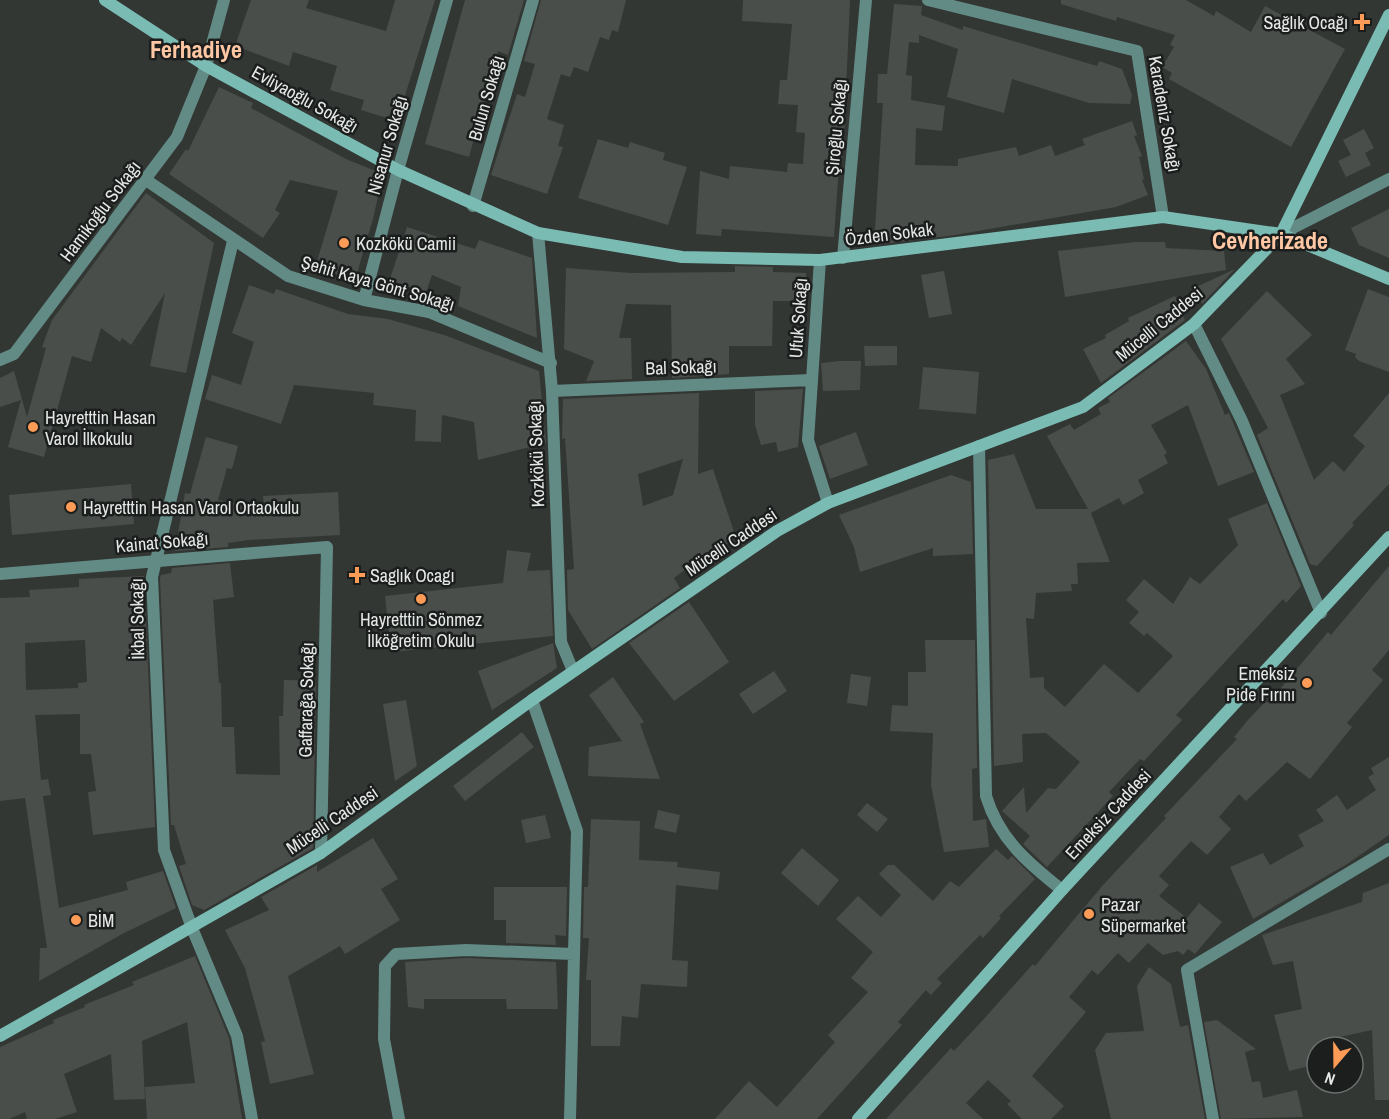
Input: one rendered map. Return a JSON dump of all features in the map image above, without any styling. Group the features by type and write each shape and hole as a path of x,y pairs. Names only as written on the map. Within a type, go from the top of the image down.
{"main road":[{"name":"Evliyaoğlu Sokağı","path":"105,0 206,66 398,170"},
{"name":"Mücelli Caddesi","path":"0,1036 321,853 532,700 777,531 828,503 1083,407 1194,324 1281,234 1389,15"},
{"name":"Özden Sokak","path":"398,170 473,206 538,233 682,257 820,260 1163,217 1281,234 1389,279"},
{"name":"Emeksiz Caddesi","path":"858,1119 1062,890 1389,537"}],"street":[{"name":"Hamikoğlu Sokağı","path":"0,360 14,354 177,137 206,66 224,0"},
{"name":"Nisanur Sokağı","path":"364,300 398,170 447,0"},
{"name":"Bulun Sokağı","path":"473,206 533,0"},
{"name":"Şiroğlu Sokağı","path":"843,258 866,0"},
{"name":"Karadeniz Sokağı","path":"928,0 1137,51 1163,217"},
{"path":"1281,234 1389,179"},
{"name":"Şehit Kaya Gönt Sokağı","path":"146,180 233,241 288,276 364,300 429,312 550,363"},
{"name":"Kozkökü Sokağı","path":"538,233 552,391 561,642 573,672"},
{"name":"İkbal Sokağı","path":"233,241 152,577 164,850 192,928 237,1036 252,1119"},
{"name":"Ufuk Sokağı","path":"820,260 808,440 828,503"},
{"path":"1194,324 1242,421 1321,613"},
{"name":"Bal Sokağı","path":"552,391 812,380"},
{"path":"979,446 986,796 993,820 1024,860 1062,890"},
{"name":"Kainat Sokağı","path":"0,574 327,547"},
{"name":"Gaffarağa Sokağı","path":"321,853 327,547"},
{"path":"532,700 578,831 570,1119"},
{"path":"1213,1119 1186,970 1389,849"},
{"path":"399,1119 384,1039 386,966 396,954 466,950 574,954"}],"building":[{"path":"251,0 309,0 306,8 386,31 395,0 435,0 397,121 361,110 364,100 330,90 337,66 293,52 289,66 235,46"},
{"path":"465,0 524,0 508,55 498,51 469,157 425,144"},
{"path":"541,0 626,0 618,32 612,30 609,40 600,37 588,72 574,67 570,77 561,74 547,119 564,125 558,146 563,147 547,194 491,175 517,94 525,97 535,64 524,61"},
{"path":"743,0 850,0 842,165 839,165 834,237 722,229 721,236 696,234 700,171 729,179 730,166 787,172 788,163 803,164 805,133 796,132 798,105 778,104 780,80 787,80 792,24 742,21"},
{"path":"1061,0 1186,0 1214,16 1216,11 1251,32 1265,6 1345,49 1291,147 1169,79 1172,73 1162,67 1174,47 1170,45 1175,35 1117,17 1116,21 1061,4"},
{"path":"894,4 922,6 921,15 963,30 963,26 1097,66 1099,61 1122,69 1132,95 1130,104 1089,103 1012,79 1004,113 947,97 958,49 919,35 919,43 909,42 906,75 912,76 911,100 945,106 942,131 916,128 915,165 958,166 958,159 1016,147 1019,156 1051,145 1055,156 1085,145 1082,139 1132,121 1137,135 1134,136 1142,156 1139,157 1144,179 1142,180 1148,195 1116,207 955,235 874,245 883,103 877,103 878,74 887,74"},
{"path":"219,87 253,103 251,108 346,159 383,174 373,219 355,280 315,268 338,191 290,180 275,210 280,213 263,238 169,174 186,149 188,151"},
{"path":"1364,129 1374,148 1365,153 1371,165 1346,177 1338,161 1351,155 1343,140"},
{"path":"598,139 628,148 630,142 665,153 663,160 687,167 668,225 578,198"},
{"path":"146,193 214,243 186,373 150,366 165,293 131,345 122,338 120,342 101,328 91,362 72,356 44,457 8,447 21,400 0,407 0,378 14,371 27,417 46,348 42,347 52,320"},
{"path":"1389,209 1389,258 1359,245 1351,228"},
{"path":"407,227 475,249 479,240 532,258 537,338 458,306 461,287 432,275 426,292 389,282"},
{"path":"1135,242 1165,242 1166,248 1224,251 1226,270 1065,297 1058,251"},
{"path":"735,266 773,267 773,272 806,273 806,301 773,301 772,346 729,346 729,374 672,378 671,305 626,304 619,338 631,338 632,379 586,381 594,361 564,349 566,268 631,273 735,272"},
{"path":"1235,269 1202,304 1194,288"},
{"path":"944,271 952,314 929,318 921,275"},
{"path":"249,285 274,294 276,289 348,314 388,319 444,335 539,371 546,443 478,460 474,422 442,415 441,442 415,441 416,410 373,405 374,393 294,385 281,424 205,399 212,375 241,385 254,342 232,333"},
{"path":"1368,289 1389,297 1389,372 1359,361 1355,357 1356,354 1345,350"},
{"path":"1267,291 1312,335 1286,359 1305,384 1280,395 1314,480 1333,461 1344,472 1365,446 1353,436 1389,393 1389,484 1352,523 1354,525 1317,566 1310,564 1257,435 1268,428 1221,339"},
{"path":"1175,296 1185,320 1101,383 1083,349 1106,338 1105,335 1129,321 1128,318"},
{"path":"1186,341 1206,369 1225,415 1229,413 1254,472 1218,486 1188,405 1151,425 1167,453 1164,455 1168,463 1138,480 1144,493 1123,505 1119,498 1091,513 1110,562 1077,563 1078,584 1071,584 1072,591 1036,593 1034,619 1026,618 1030,678 1044,677 1044,688 1065,707 1104,664 1138,693 1173,656 1147,633 1144,636 1129,623 1139,612 1126,600 1144,579 1173,604 1190,577 1200,584 1238,545 1228,519 1267,503 1301,586 1286,603 1283,599 1176,715 1182,720 1144,761 1140,759 1109,792 1113,796 1047,867 1023,844 1030,836 1002,811 1024,787 1026,813 1048,788 1056,789 1080,762 1046,733 1022,734 1023,762 994,766 988,460 1014,454 1036,509 1088,509 1047,436 1070,424 1074,430 1101,414 1098,408 1110,402 1108,398"},
{"path":"864,346 897,346 897,365 865,366"},
{"path":"861,361 860,390 823,391 821,363"},
{"path":"923,367 979,372 976,414 919,409"},
{"path":"803,389 798,447 778,452 776,442 761,445 755,425 755,391"},
{"path":"699,393 698,474 713,469 737,541 714,548 674,578 680,588 592,649 568,610 567,570 574,569 565,438 562,439 563,399","holes":["683,459 673,495 643,506 638,474"]},
{"path":"856,432 868,465 830,479 819,446"},
{"path":"206,437 238,446 232,469 227,468 218,500 239,504 264,503 263,496 338,492 340,535 249,540 228,543 228,547 175,551 185,493 190,494"},
{"path":"951,475 971,482 973,554 933,556 933,548 860,572 854,547 839,515"},
{"name":"Hayretttin Hasan Varol Ortaokulu","path":"131,484 134,524 12,535 9,495"},
{"name":"Hayretttin Sönmez İlköğretim Okulu","path":"507,550 531,553 527,571 550,570 553,636 391,652 385,596 503,583"},
{"path":"230,563 234,597 213,600 219,683 221,683 222,727 234,727 236,774 280,775 279,716 283,716 284,680 316,681 313,848 204,910 192,905 179,866 186,864 174,825 171,825 160,578 161,575 171,573 172,568"},
{"path":"1389,566 1389,650 1372,670 1383,680 1347,723 1352,727 1310,779 1287,762 1246,801 1239,794 1219,817 1231,829 1207,855 1191,841 1159,876 1169,885 1159,896 1187,918 1199,903 1222,922 1195,954 1188,949 1183,955 1178,951 1163,955 1148,943 1129,963 1118,953 1098,975 1092,970 1069,997 1086,1012 1032,1076 1064,1106 1051,1119 1022,1119 1007,1104 1011,1101 988,1080 966,1103 983,1119 886,1119 951,1048 954,1051 1033,964 1035,966 1103,885 1166,818 1164,816 1237,739 1234,737 1247,721 1266,701 1268,703 1328,632 1331,635"},
{"path":"144,576 155,827 93,835 88,792 96,791 91,754 80,754 80,714 35,715 41,780 48,779 51,795 43,796 59,908 128,890 126,882 163,871 176,908 124,933 39,981 40,948 47,948 25,798 0,801 0,598 30,597 29,590 79,587 79,579","holes":["85,640 87,682 78,683 78,688 26,690 25,643"]},
{"path":"689,602 729,662 674,701 629,643"},
{"path":"925,640 975,640 977,768 972,769 973,821 986,819 989,847 944,852 931,785 933,733 890,731 892,705 908,706 908,672 926,672"},
{"path":"553,643 557,668 492,710 478,671"},
{"path":"774,671 787,691 753,714 739,694"},
{"path":"851,674 871,677 867,706 847,703"},
{"path":"613,677 644,722 640,724 660,779 588,776 589,747 622,741 589,695"},
{"path":"406,700 417,766 395,781 383,704"},
{"path":"522,732 534,747 465,801 453,786"},
{"path":"1389,757 1389,835 1347,864 1253,919 1230,867 1263,853 1270,865 1304,846 1298,835 1324,821 1316,810 1337,795 1347,810 1376,790 1368,777 1374,774 1371,768"},
{"path":"867,803 888,819 877,832 857,815"},
{"path":"658,810 680,815 676,833 654,828"},
{"path":"545,815 551,838 526,843 521,820"},
{"path":"591,819 640,821 639,860 678,862 677,867 720,872 718,890 676,885 672,960 688,961 687,987 641,984 638,1018 622,1016 620,1046 591,1046 591,980 586,980 589,938 583,938 584,887 588,887"},
{"path":"373,838 398,879 381,889 400,920 345,954 340,946 288,976 314,1074 270,1084 261,1042 265,1041 245,968 225,930 269,910 261,897 317,865 317,872"},
{"path":"802,848 839,880 818,906 781,873"},
{"path":"996,849 1008,860 1012,856 1035,879 999,916 1001,918 983,938 980,935 937,979 942,983 931,995 926,990 898,1022 902,1025 817,1119 715,1119 749,1081 777,1107 835,1042 828,1035 868,992 851,978 873,952 836,919 858,896 881,917 901,895 879,874 888,865 894,865 933,901 950,881 959,887"},
{"path":"1389,883 1389,1100 1375,1100 1372,1030 1349,1035 1305,1035 1305,1067 1289,1071 1274,1015 1302,1009 1293,961 1273,965 1262,935 1362,902 1363,893"},
{"path":"494,887 567,887 566,936 555,935 556,945 506,943 506,920 494,920"},
{"path":"195,956 229,1038 242,1119 147,1119 145,1087 195,1083 187,1022 142,1041 145,1099 114,1100 111,1054 64,1074 77,1112 55,1119 27,1119 25,1112 9,1119 0,1119 0,1047 54,1023 53,1020 85,1007 84,1005 134,985 132,982"},
{"path":"466,958 556,962 558,1009 507,1009 506,999 424,999 424,1009 408,1007 405,962"},
{"path":"1149,967 1171,984 1180,1027 1188,1025 1205,1119 1111,1119 1095,1050 1106,1033 1144,1031 1137,986"},
{"path":"1217,1020 1256,1049 1245,1052 1252,1082 1260,1081 1263,1098 1297,1090 1303,1117 1221,1119 1204,1022"}],"place":[{"name":"Sağlık Ocağı","path":"1362,22"},
{"name":"Kozkökü Camii","path":"344,243"},
{"name":"Hayretttin Hasan Varol İlkokulu","path":"33,427"},
{"name":"Hayretttin Hasan Varol Ortaokulu","path":"71,507"},
{"name":"Saglık Ocagı","path":"357,575"},
{"name":"Hayretttin Sönmez İlköğretim Okulu","path":"421,599"},
{"name":"Emeksiz Pide Fırını","path":"1307,683"},
{"name":"Pazar Süpermarket","path":"1089,914"},
{"name":"BİM","path":"76,920"}],"district":[{"name":"Ferhadiye","path":"196,49"},
{"name":"Cevherizade","path":"1270,240"}]}
